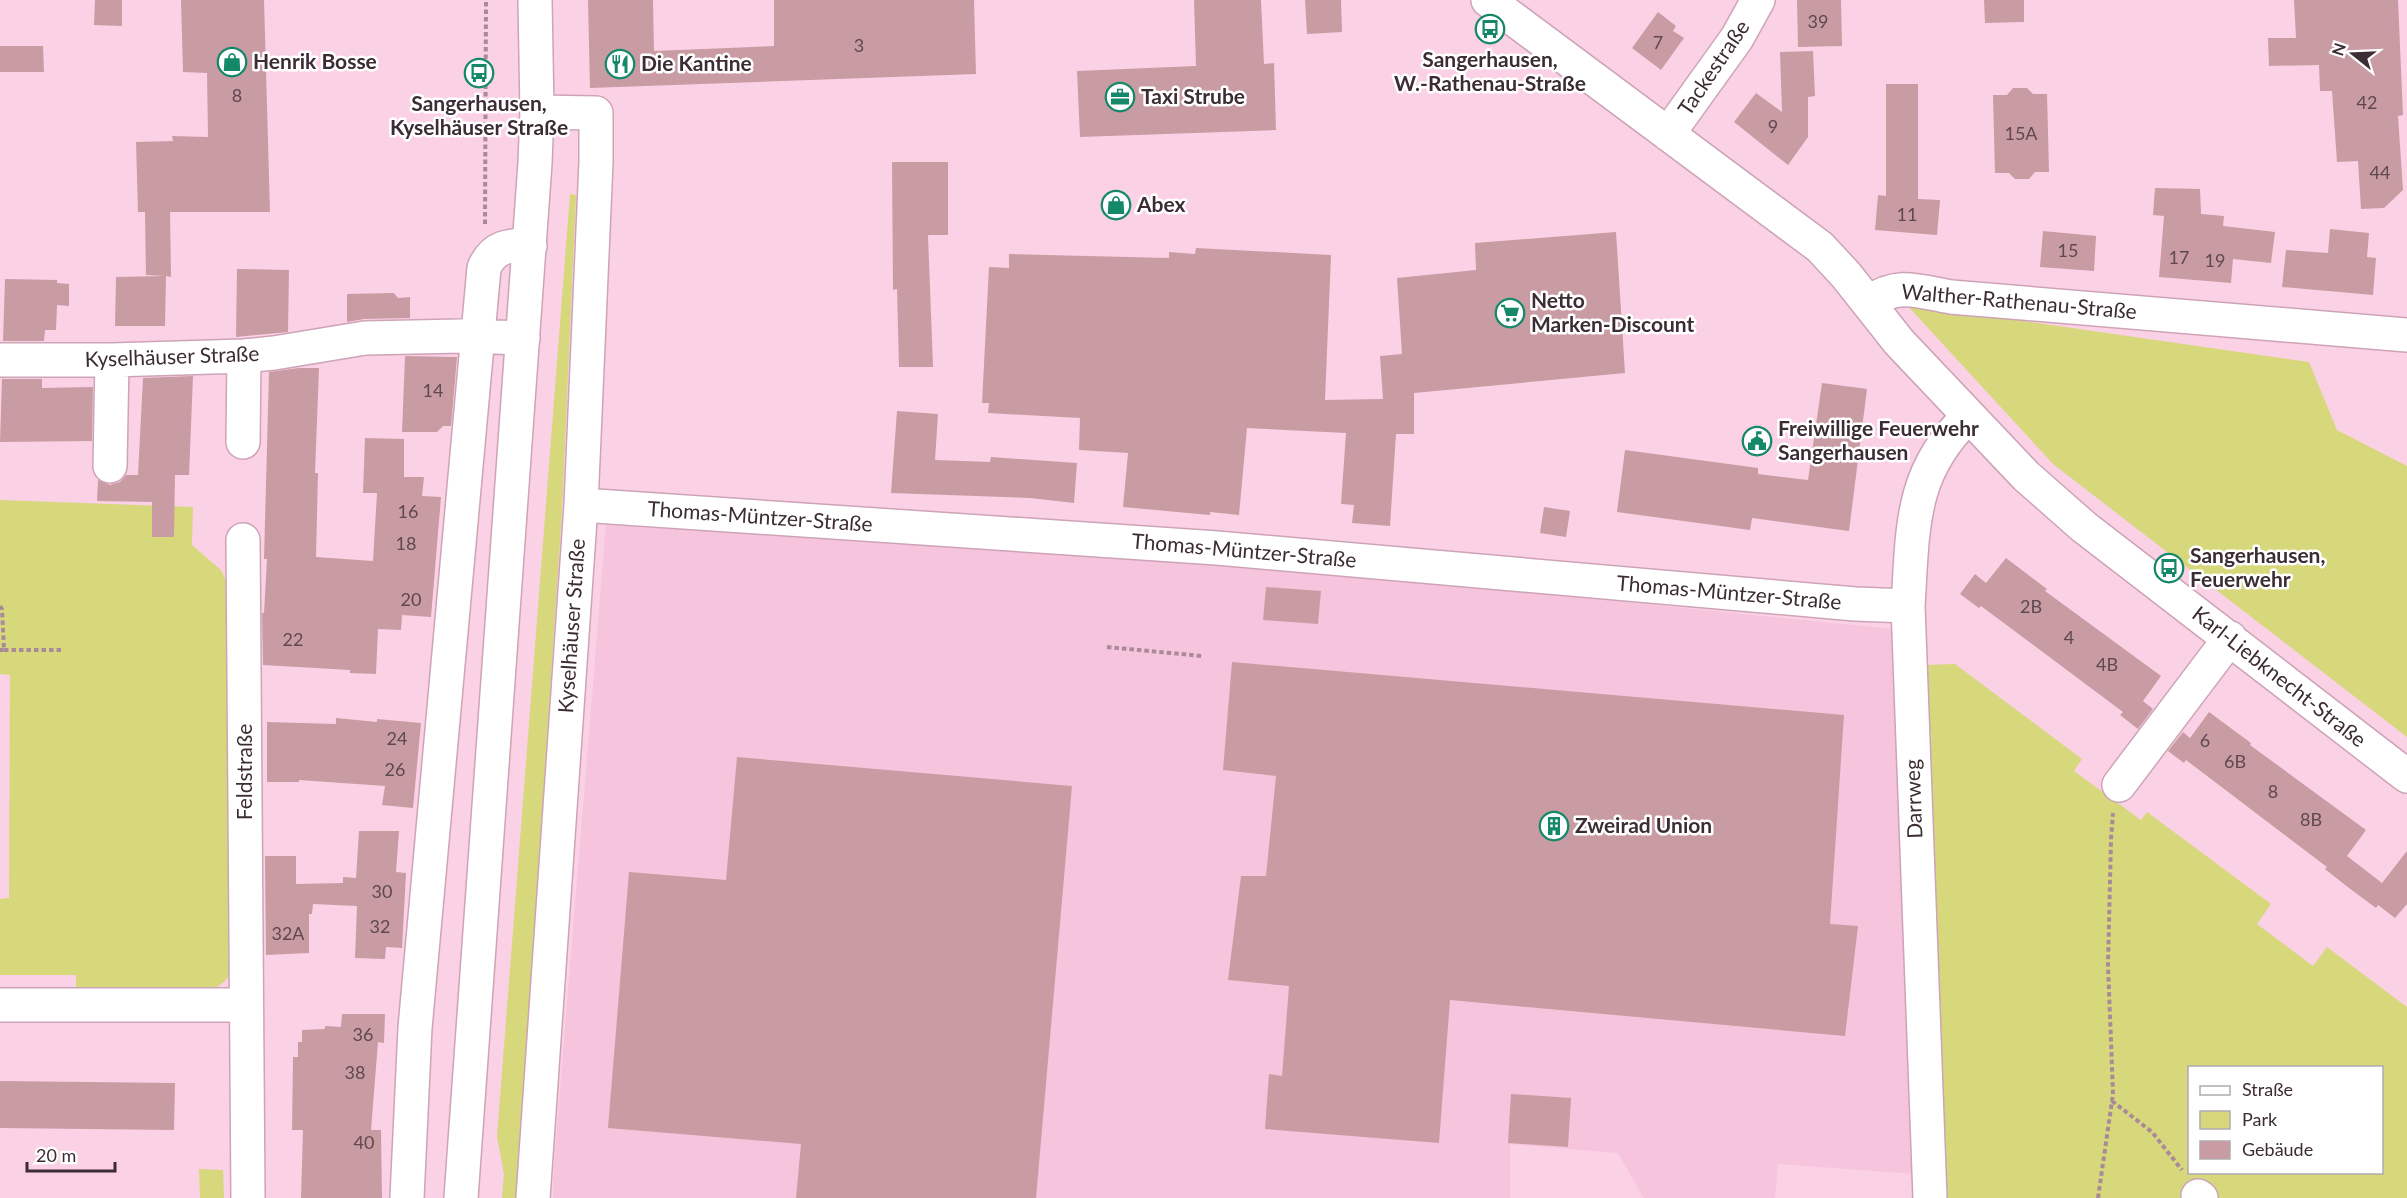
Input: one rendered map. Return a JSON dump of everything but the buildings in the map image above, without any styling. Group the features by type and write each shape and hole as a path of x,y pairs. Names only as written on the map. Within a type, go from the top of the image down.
{"street":[{"path":"461,1198 530,246 537,112 535,0"},
{"path":"1488,0 1820,247 1869,302"},
{"name":"Tackestraße","path":"1668,135 1732,46 1758,0"},
{"name":"Kyselhäuser Straße","path":"533,1198 581,505 596,162 596,112 537,112"},
{"path":"407,1198 415,1028 484,268 488,257 502,248 516,245 530,246"},
{"name":"Walther-Rathenau-Straße","path":"1869,302 1883,292 1900,289 1951,297 2407,335"},
{"name":"Karl-Liebknecht-Straße","path":"1869,302 1899,342 2026,476 2084,527 2407,776"},
{"name":"Kyselhäuser Straße","path":"0,360 112,360 244,356 365,338 478,336 523,338"},
{"path":"243,442 244,356"},
{"path":"110,466 112,360"},
{"name":"Darrweg","path":"1930,1198 1908,606 1914,525 1923,485 1933,459 1954,430 1969,416"},
{"name":"Thomas-Müntzer-Straße","path":"581,505 1217,548 1855,604 1908,606"},
{"name":"Feldstraße","path":"243,540 248,1198"},
{"path":"2119,785 2230,638"},
{"path":"0,1005 246,1005"}],"path":[{"path":"486,0 485,250 488,257"},
{"path":"0,606 2,609 2,650 61,650"},
{"path":"1107,647 1202,656"},
{"path":"2097,1198 2112,1101 2108,965 2110,850 2115,799 2119,785"},
{"path":"2112,1101 2152,1132 2200,1197"}],"shaded area":[{"path":"606,525 1175,557 1893,629 1916,1174 1778,1164 1775,1198 1644,1198 1618,1153 1510,1144 1510,1198 553,1198"}],"green space":[{"path":"570,194 576,195 562,510 523,1102 516,1198 502,1198 504,1174 497,1137"},
{"path":"1906,304 2309,362 2337,430 2407,466 2407,737 2053,464"},
{"path":"0,500 193,507 192,545 221,570 233,595 236,966 223,983 204,993 76,995 76,975 0,975 0,899 9,898 10,675 0,674"},
{"path":"1955,664 2082,759 2074,771 2141,820 2147,812 2271,904 2257,924 2313,966 2327,947 2407,1007 2407,1198 1944,1198 1925,665"},
{"path":"199,1169 223,1170 224,1198 200,1198"}],"place":[{"name":"Sangerhausen, W.-Rathenau-Straße","path":"1490,29"},
{"name":"Henrik Bosse","path":"232,62"},
{"name":"Die Kantine","path":"620,64"},
{"name":"Sangerhausen, Kyselhäuser Straße","path":"479,73"},
{"name":"Taxi Strube","path":"1120,97"},
{"name":"Abex","path":"1116,205"},
{"name":"Netto Marken-Discount","path":"1510,313"},
{"name":"Freiwillige Feuerwehr Sangerhausen","path":"1757,441"},
{"name":"Sangerhausen, Feuerwehr","path":"2169,568"},
{"name":"Zweirad Union","path":"1554,826"}]}
